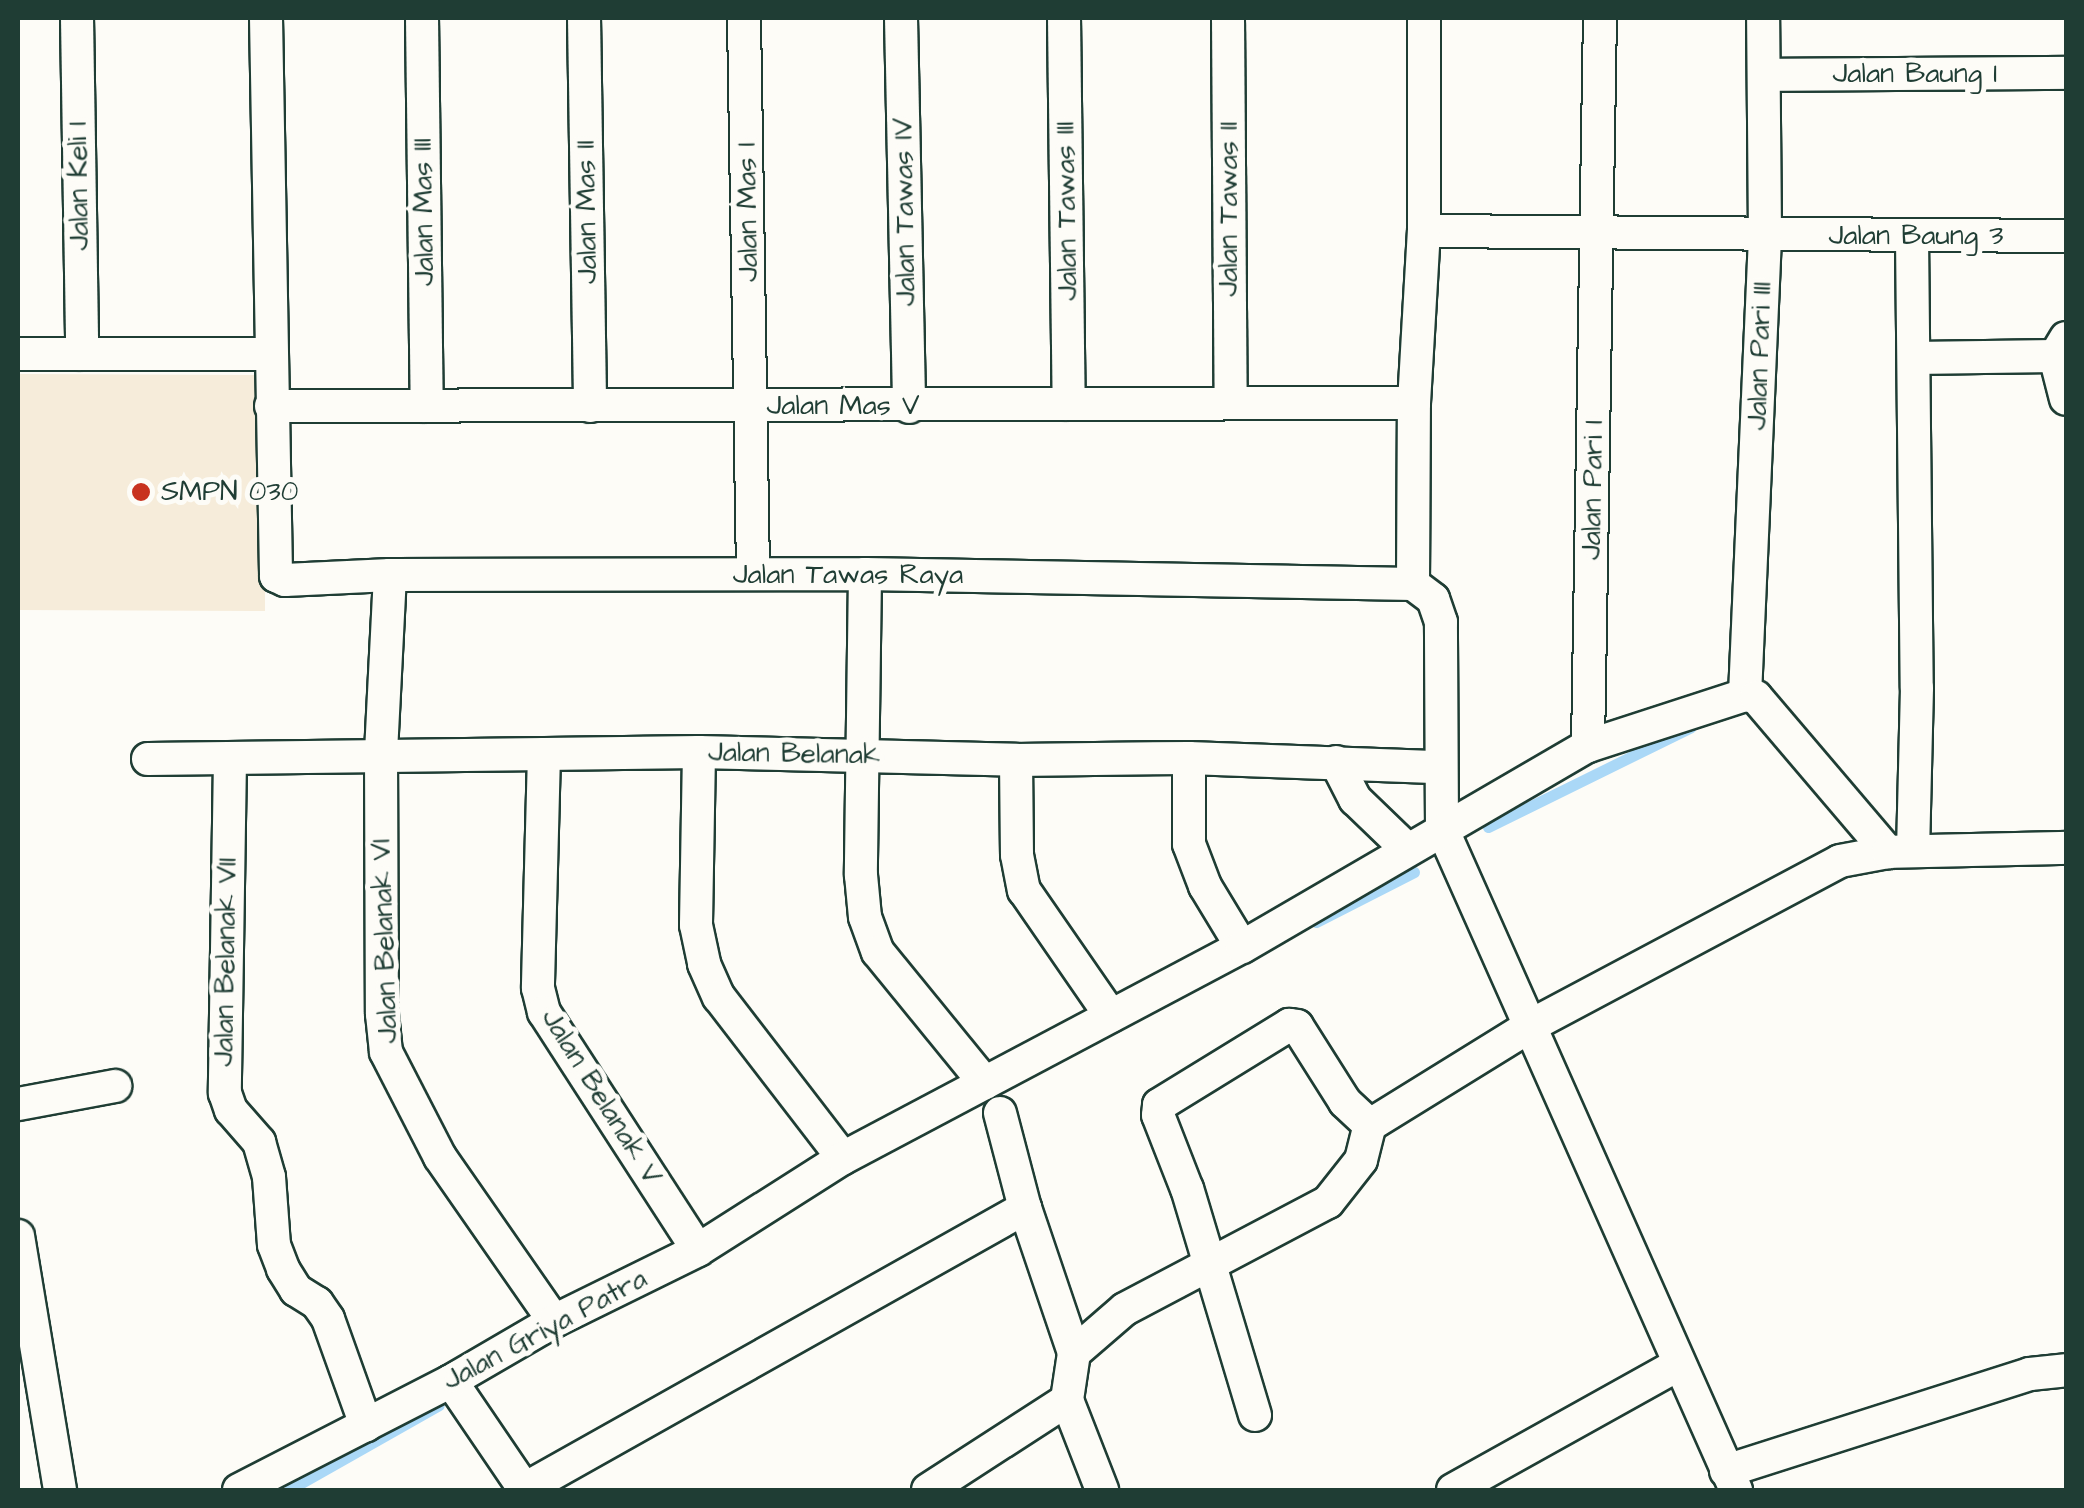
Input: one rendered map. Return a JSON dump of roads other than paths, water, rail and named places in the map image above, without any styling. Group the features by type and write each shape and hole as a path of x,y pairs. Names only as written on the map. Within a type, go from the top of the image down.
{"street":[{"name":"Jalan Keli I","path":"77,18 82,354"},
{"name":"Jalan Tawas Raya","path":"266,18 276,576 285,580 390,575 865,574 1413,584"},
{"name":"Jalan Mas III","path":"422,18 427,406"},
{"name":"Jalan Mas II","path":"584,18 590,406"},
{"name":"Jalan Mas I","path":"744,18 753,574"},
{"name":"Jalan Tawas IV","path":"900,18 909,407"},
{"name":"Jalan Tawas III","path":"1064,18 1069,404"},
{"name":"Jalan Tawas II","path":"1228,18 1230,400"},
{"path":"1424,18 1424,231 1414,403 1413,584 1433,599 1441,622 1442,828 1731,1481 2030,1374 2066,1370"},
{"name":"Jalan Pari I","path":"1588,746 1600,18"},
{"name":"Jalan Pari III","path":"1746,695 1765,235 1763,18"},
{"name":"Jalan Baung I","path":"1764,75 2066,74"},
{"name":"Jalan Baung 3","path":"1424,231 1912,238 2066,236"},
{"path":"1901,851 1918,688 1912,238"},
{"path":"1914,358 2061,347 2066,399"},
{"path":"18,354 270,354"},
{"name":"Jalan Mas V","path":"272,406 909,407 1230,400 1414,403"},
{"path":"865,574 865,918 878,952 984,1083"},
{"name":"Jalan Belanak VI","path":"390,575 381,753 382,1014 386,1052 440,1157 554,1321"},
{"path":"1746,695 1762,702 1901,851"},
{"name":"Jalan Griya Patra","path":"239,1490 366,1425 457,1391 554,1321 698,1250 844,1158 1242,947 1588,746 1746,695"},
{"path":"698,752 696,925 704,964 719,997 844,1158"},
{"name":"Jalan Belanak","path":"148,759 381,753 698,752 1016,760 1188,758 1440,768"},
{"name":"Jalan Belanak V","path":"544,754 538,988 544,1012 698,1250"},
{"path":"1188,758 1189,844 1205,886 1242,947"},
{"name":"Jalan Belanak VII","path":"230,759 225,1093 231,1110 259,1142 282,1269 296,1290 316,1302 328,1319 366,1425"},
{"path":"1016,760 1017,855 1024,890 1111,1016"},
{"path":"1336,762 1355,799 1406,850"},
{"path":"1074,1353 1125,1309 1328,1202 1361,1160 1370,1125 1530,1026 1840,860 1901,851 2066,848"},
{"path":"1255,1415 1211,1264 1158,1115 1159,1104 1289,1025 1297,1026 1345,1102 1370,1125"},
{"path":"18,1099 115,1086"},
{"path":"1000,1113 1025,1208 1074,1353 1066,1400 1102,1490"},
{"path":"457,1391 524,1490 1025,1208"},
{"path":"18,1236 60,1490"},
{"path":"1453,1490 1679,1364"},
{"path":"928,1490 1066,1400"}],"waterway":[{"path":"1488,827 1691,727"},
{"path":"1316,922 1414,872"},
{"path":"289,1490 439,1405"}],"place":[{"name":"SMPN 030","path":"141,492"}]}
